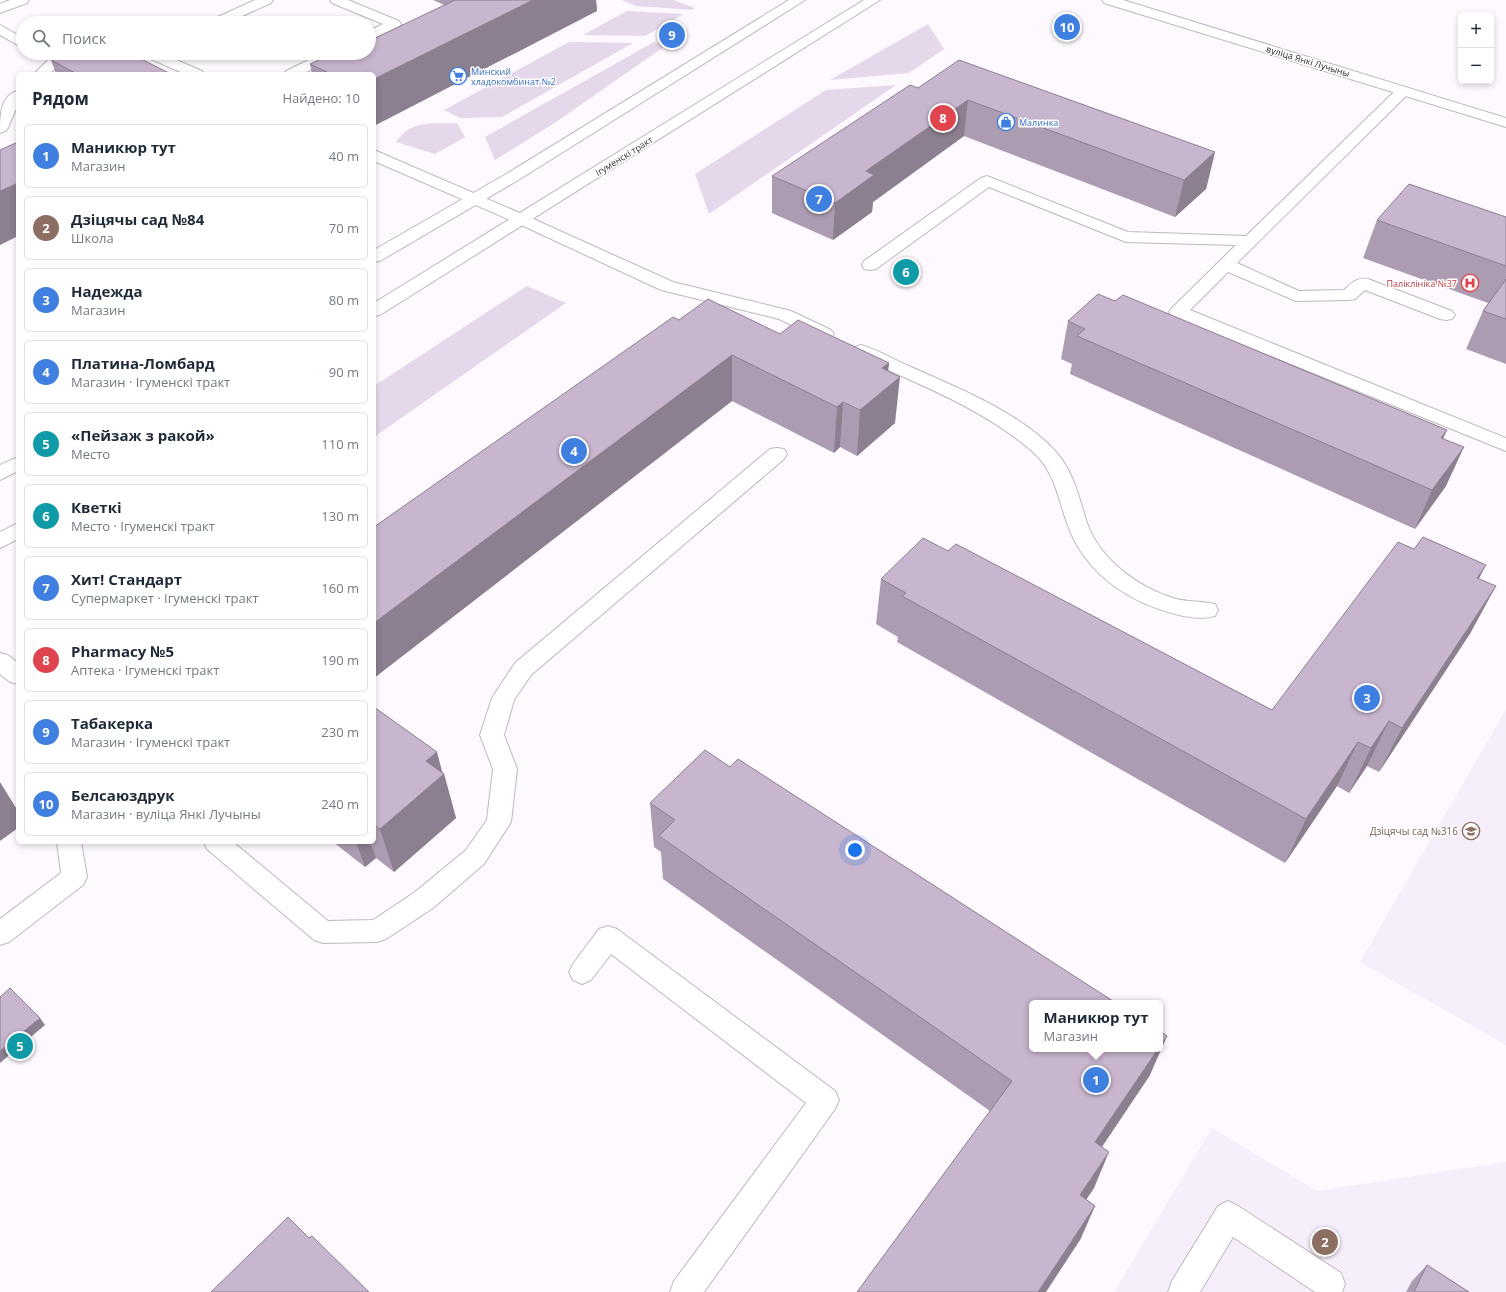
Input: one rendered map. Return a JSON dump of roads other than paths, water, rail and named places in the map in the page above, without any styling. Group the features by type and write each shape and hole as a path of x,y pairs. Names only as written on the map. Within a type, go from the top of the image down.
{"main road":[{"path":"0,9 22,0"},
{"path":"231,16 266,0"},
{"path":"337,0 375,16"},
{"path":"376,256 562,147 798,0"},
{"name":"Ігуменскі тракт","path":"376,310 523,220 873,0"},
{"name":"вуліца Янкі Лучыны","path":"1109,0 1506,123"},
{"path":"376,16 394,24 376,33"},
{"path":"0,29 16,39"},
{"path":"50,60 54,62"},
{"path":"43,72 54,62 65,60"},
{"path":"168,60 193,72"},
{"path":"295,72 320,60"},
{"path":"1403,91 1178,312 1506,445"},
{"path":"0,128 13,99 16,97"},
{"path":"376,156 476,198 667,286 785,315 983,409 1011,426 1040,447 1059,468 1083,536 1100,561 1131,588 1174,606 1207,610"},
{"path":"870,265 987,181 1126,237 1251,241"},
{"path":"1227,265 1296,296 1349,295 1362,283 1446,315"},
{"path":"218,844 323,932 377,931 424,900 475,857 499,822 505,769 492,735 503,698 523,668 777,454"},
{"path":"0,473 16,464"},
{"path":"0,541 16,531"},
{"path":"0,661 16,674"},
{"path":"0,934 74,878 69,844"},
{"path":"582,972 608,937 825,1100 685,1292"},
{"path":"1183,1292 1228,1216 1330,1284"}],"place":[{"name":"Белсаюздрук","path":"1067,27"},
{"name":"Табакерка","path":"672,35"},
{"name":"Минский хладокомбинат №2","path":"458,76"},
{"name":"Pharmacy №5","path":"943,118"},
{"name":"Малинка","path":"1006,122"},
{"name":"Хит! Стандарт","path":"819,199"},
{"name":"Кветкі","path":"906,272"},
{"name":"Паліклініка №37","path":"1470,283"},
{"name":"Платина-Ломбард","path":"574,451"},
{"name":"Надежда","path":"1367,698"},
{"name":"Дзіцячы сад №316","path":"1471,831"},
{"name":"«Пейзаж з ракой»","path":"20,1046"},
{"name":"Маникюр тут","path":"1096,1080"},
{"name":"Дзіцячы сад №84","path":"1325,1242"}]}
